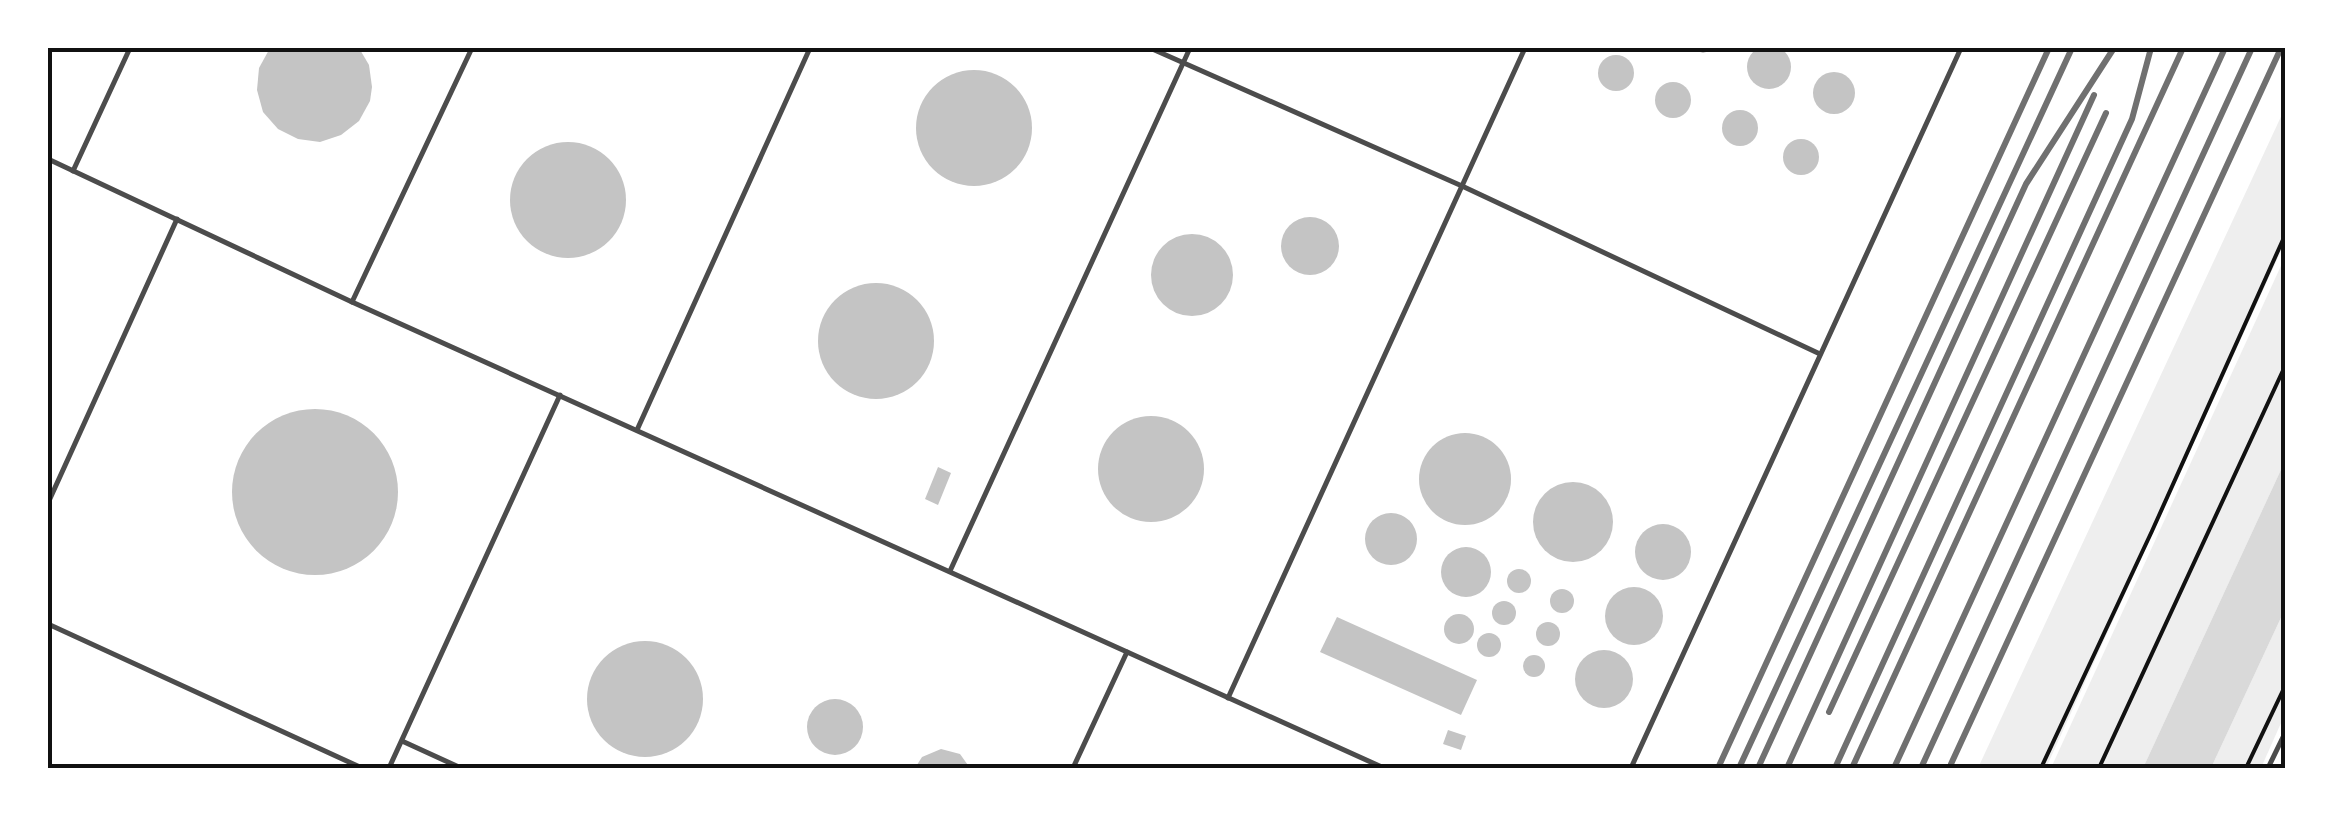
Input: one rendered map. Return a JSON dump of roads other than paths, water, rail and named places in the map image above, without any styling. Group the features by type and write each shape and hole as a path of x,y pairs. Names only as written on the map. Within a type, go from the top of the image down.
{"lane":[{"path":"73,171 130,48"},
{"path":"352,302 472,48"},
{"path":"637,430 810,48"},
{"path":"1150,48 1462,186 1820,354"},
{"path":"950,571 1190,48"},
{"path":"1228,698 1526,48"},
{"path":"1631,768 1960,48"},
{"path":"48,160 352,302 1384,768"},
{"path":"48,502 177,219"},
{"path":"389,768 560,395"},
{"path":"48,624 362,768"},
{"path":"1073,768 1128,652"},
{"path":"2268,768 2286,731"},
{"path":"402,741 462,768"}],"railway":[{"path":"1718,768 2049,48"},
{"path":"1739,768 2072,48"},
{"path":"1758,768 2026,184 2114,48"},
{"path":"1835,768 2132,119 2151,48"},
{"path":"1852,768 2183,48"},
{"path":"1894,768 2225,48"},
{"path":"1921,768 2252,48"},
{"path":"1951,764 2281,48"},
{"path":"1787,768 2094,95"},
{"path":"1829,712 2106,113"}]}
